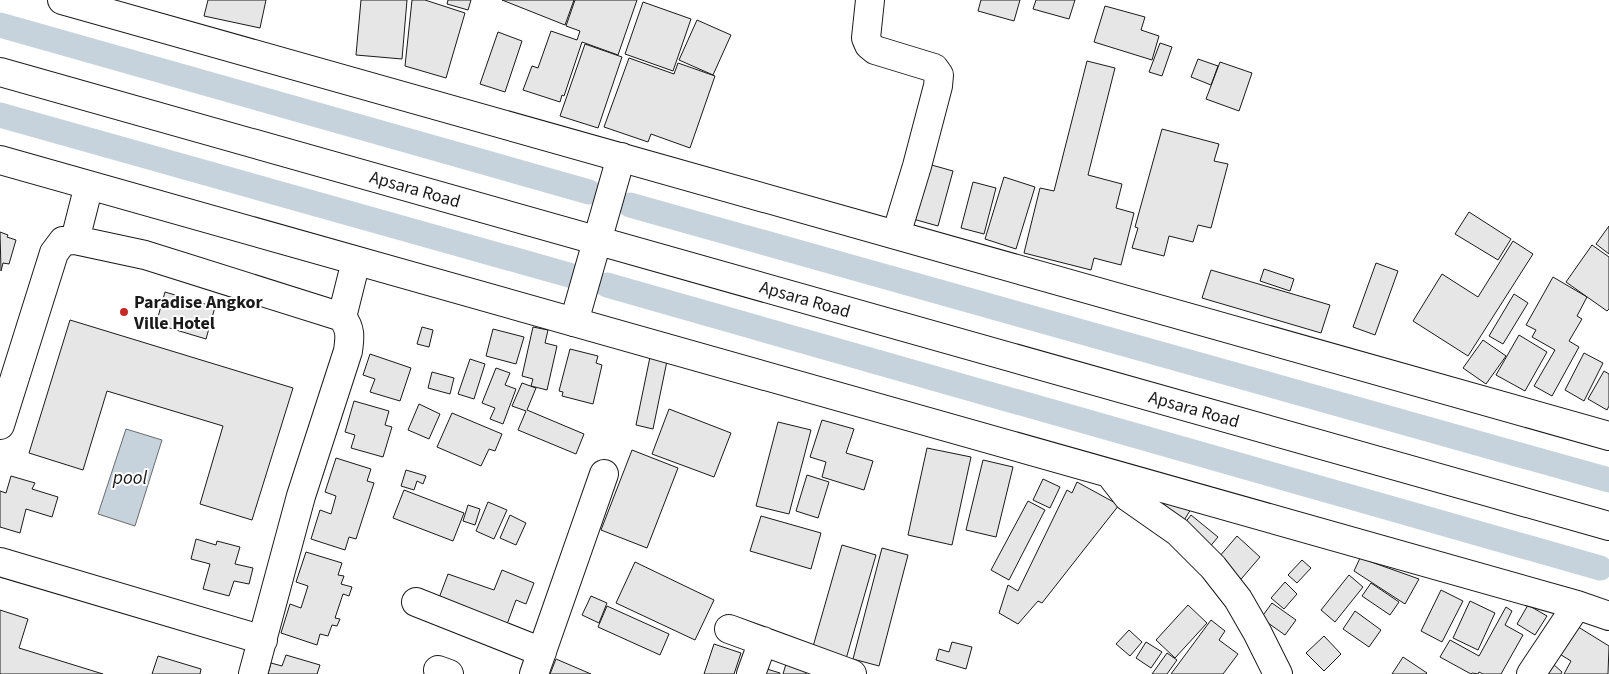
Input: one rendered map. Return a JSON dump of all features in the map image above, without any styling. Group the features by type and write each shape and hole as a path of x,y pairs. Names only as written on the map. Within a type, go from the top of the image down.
{"street":[{"path":"62,0 1609,436"},
{"path":"870,0 866,38 868,45 875,50 934,68 939,75 938,86 919,157 896,234"},
{"name":"Apsara Road","path":"0,72 1609,526"},
{"path":"574,322 622,158"},
{"path":"0,160 1577,605 1609,616"},
{"path":"75,240 89,185"},
{"path":"0,425 54,253 64,241 75,240 145,255 342,317 348,325 351,335 348,351 301,496 253,674"},
{"path":"342,317 356,260"},
{"path":"416,602 538,663 604,474"},
{"path":"1110,474 1128,497 1178,532 1213,567 1238,598 1278,674"},
{"path":"0,562 263,640"},
{"path":"1531,674 1577,605"},
{"path":"729,629 852,674"},
{"path":"751,674 763,641"}],"water":[{"name":"pool","path":"126,429 162,440 135,526 98,514"}],"building":[{"path":"208,0 266,0 260,28 204,16"},
{"path":"361,0 407,0 402,59 356,55"},
{"path":"412,0 425,0 465,13 446,78 405,66"},
{"path":"448,0 471,0 468,10 447,4"},
{"path":"502,0 574,0 565,25"},
{"path":"575,0 637,0 618,55 582,42 564,96 562,95 560,102 523,90 532,66 538,68 551,31 577,40 580,31 566,26"},
{"path":"981,0 1020,0 1014,21 978,11"},
{"path":"1036,0 1075,0 1069,19 1033,9"},
{"path":"643,2 691,19 673,71 625,54"},
{"path":"1105,6 1145,17 1141,30 1159,36 1152,60 1094,42"},
{"path":"697,20 731,35 713,75 679,60"},
{"path":"498,32 522,41 505,92 480,84"},
{"path":"1160,43 1172,47 1162,76 1149,72"},
{"path":"585,44 622,57 598,128 560,116"},
{"path":"629,58 674,74 678,63 715,76 690,148 651,134 648,142 604,127"},
{"path":"1198,59 1218,66 1211,85 1191,77"},
{"path":"1087,61 1115,68 1088,175 1122,184 1116,208 1134,213 1121,265 1094,258 1091,270 1024,253 1040,188 1054,191"},
{"path":"1220,62 1252,73 1239,111 1206,99"},
{"path":"1162,129 1219,144 1214,161 1228,164 1211,228 1198,225 1193,242 1169,236 1164,256 1132,248 1138,228 1135,227"},
{"path":"928,164 953,171 938,226 913,219"},
{"path":"1004,177 1035,187 1016,249 985,239"},
{"path":"973,182 996,188 984,234 961,228"},
{"path":"1469,212 1511,239 1498,260 1455,234"},
{"path":"1609,226 1609,254 1596,244"},
{"path":"0,232 16,240 9,264 3,263 1,271"},
{"path":"1513,241 1533,254 1468,356 1413,321 1442,274 1478,297"},
{"path":"1592,245 1609,257 1609,309 1607,311 1566,282"},
{"path":"1376,263 1398,271 1375,335 1353,327"},
{"path":"1264,269 1294,279 1290,291 1260,281"},
{"path":"1211,270 1330,305 1321,333 1202,298"},
{"path":"1553,277 1587,297 1577,316 1582,319 1569,341 1579,347 1552,396 1534,386 1555,350 1532,337 1536,330 1526,325"},
{"path":"165,292 215,307 206,339 156,324"},
{"path":"1514,294 1528,303 1503,344 1489,336"},
{"path":"70,320 293,388 252,520 200,504 223,426 107,391 83,470 29,453"},
{"path":"422,327 433,330 429,347 417,344"},
{"path":"533,327 548,330 545,343 557,346 547,390 531,386 533,379 522,376"},
{"path":"493,329 524,337 516,364 486,356"},
{"path":"1519,335 1547,352 1525,391 1496,375"},
{"path":"1483,340 1506,356 1486,384 1463,368"},
{"path":"570,349 598,356 596,363 602,365 593,404 562,396 563,392 559,391"},
{"path":"1584,353 1603,363 1584,401 1565,390"},
{"path":"370,354 411,368 400,401 370,392 375,379 363,375"},
{"path":"650,357 667,361 653,429 636,425"},
{"path":"470,359 485,364 474,399 458,394"},
{"path":"496,368 510,373 505,385 516,389 503,424 490,419 495,408 482,403"},
{"path":"1604,371 1609,374 1609,406 1607,410 1588,399"},
{"path":"432,372 454,378 450,394 428,388"},
{"path":"522,383 536,388 527,410 584,434 576,454 518,430 526,411 512,406"},
{"path":"354,401 389,411 385,425 392,427 383,457 351,448 355,435 345,432"},
{"path":"419,404 440,414 429,439 408,430"},
{"path":"669,409 731,433 714,477 652,454"},
{"path":"452,413 502,434 495,451 489,449 481,466 437,447"},
{"path":"822,420 854,429 846,453 873,461 864,490 822,477 826,462 810,457"},
{"path":"778,422 811,430 789,514 756,506"},
{"path":"927,448 971,457 952,545 908,535"},
{"path":"632,450 678,468 647,548 601,530"},
{"path":"336,458 371,469 367,481 374,483 356,539 349,537 345,550 311,539 320,510 331,514 336,496 325,492"},
{"path":"983,460 1013,467 996,537 966,530"},
{"path":"406,470 426,476 423,484 417,481 414,490 401,486"},
{"path":"807,475 829,482 818,518 796,511"},
{"path":"11,476 35,483 32,489 58,497 52,517 26,509 20,533 0,527 0,491 6,493"},
{"path":"1043,479 1060,487 1050,508 1033,500"},
{"path":"1077,482 1119,505 1042,603 1038,601 1018,624 999,613 1008,585 1018,591 1067,490 1072,493"},
{"path":"404,490 464,513 453,541 393,518"},
{"path":"1151,492 1194,504 1180,527 1149,501"},
{"path":"1028,501 1045,510 1009,580 991,570"},
{"path":"488,502 507,510 494,539 476,531"},
{"path":"468,505 480,509 475,525 463,521"},
{"path":"510,515 526,523 516,545 500,538"},
{"path":"1191,515 1218,537 1208,549 1181,528"},
{"path":"761,516 821,533 811,569 750,551"},
{"path":"1237,536 1260,557 1236,585 1213,564"},
{"path":"196,539 216,545 217,541 240,547 235,564 253,568 249,584 234,581 229,596 203,589 210,564 191,559"},
{"path":"842,545 876,555 846,659 812,650"},
{"path":"882,548 908,555 879,666 853,659"},
{"path":"306,552 342,563 338,575 344,576 341,584 352,587 349,596 343,594 335,618 340,619 337,626 332,625 328,636 320,634 317,645 281,633 290,604 301,608 308,586 296,582"},
{"path":"1360,558 1419,579 1405,604 1354,571"},
{"path":"1302,560 1311,568 1297,583 1288,575"},
{"path":"635,562 714,600 695,640 616,603"},
{"path":"502,570 534,583 526,604 516,600 506,627 439,598 448,574 494,590"},
{"path":"1349,575 1363,587 1335,622 1321,610"},
{"path":"1285,582 1297,594 1284,609 1271,598"},
{"path":"1371,583 1399,602 1390,615 1362,596"},
{"path":"1441,590 1463,601 1442,642 1421,631"},
{"path":"591,596 607,603 599,623 582,615"},
{"path":"1470,601 1495,613 1478,650 1453,638"},
{"path":"1272,603 1296,620 1285,635 1261,618"},
{"path":"1188,605 1207,623 1175,658 1156,640"},
{"path":"1528,605 1547,616 1535,635 1517,624"},
{"path":"607,606 669,634 660,655 598,627"},
{"path":"1506,607 1512,611 1505,625 1523,635 1501,674 1483,674 1479,672 1478,674 1471,674 1440,657 1450,640 1479,656"},
{"path":"0,610 28,619 19,648 103,674 0,674"},
{"path":"1355,611 1381,630 1369,647 1343,629"},
{"path":"1211,620 1225,631 1219,640 1238,654 1223,674 1171,674"},
{"path":"1575,625 1609,646 1608,674 1564,674 1571,661 1558,653"},
{"path":"1129,630 1142,642 1130,656 1116,644"},
{"path":"1324,636 1341,654 1324,671 1306,653"},
{"path":"952,642 972,647 966,669 936,660 939,649 949,652"},
{"path":"1146,642 1162,652 1151,668 1136,658"},
{"path":"714,644 741,653 734,674 704,674"},
{"path":"1167,653 1177,660 1167,674 1152,674"},
{"path":"286,655 320,665 317,674 268,674 271,663 282,666"},
{"path":"158,656 201,669 200,674 152,674"},
{"path":"1403,657 1427,673 1392,674"},
{"path":"556,659 591,674 550,674"},
{"path":"786,664 807,670 806,674 783,674"},
{"path":"1553,664 1562,672 1561,674 1545,674"},
{"path":"757,666 780,673 780,674 755,674"}],"waterway":[{"path":"0,25 589,192"},
{"path":"0,115 569,275"},
{"path":"630,205 1609,480"},
{"path":"607,285 1600,568"}],"place":[{"name":"Paradise Angkor Ville Hotel","path":"124,312"}]}
